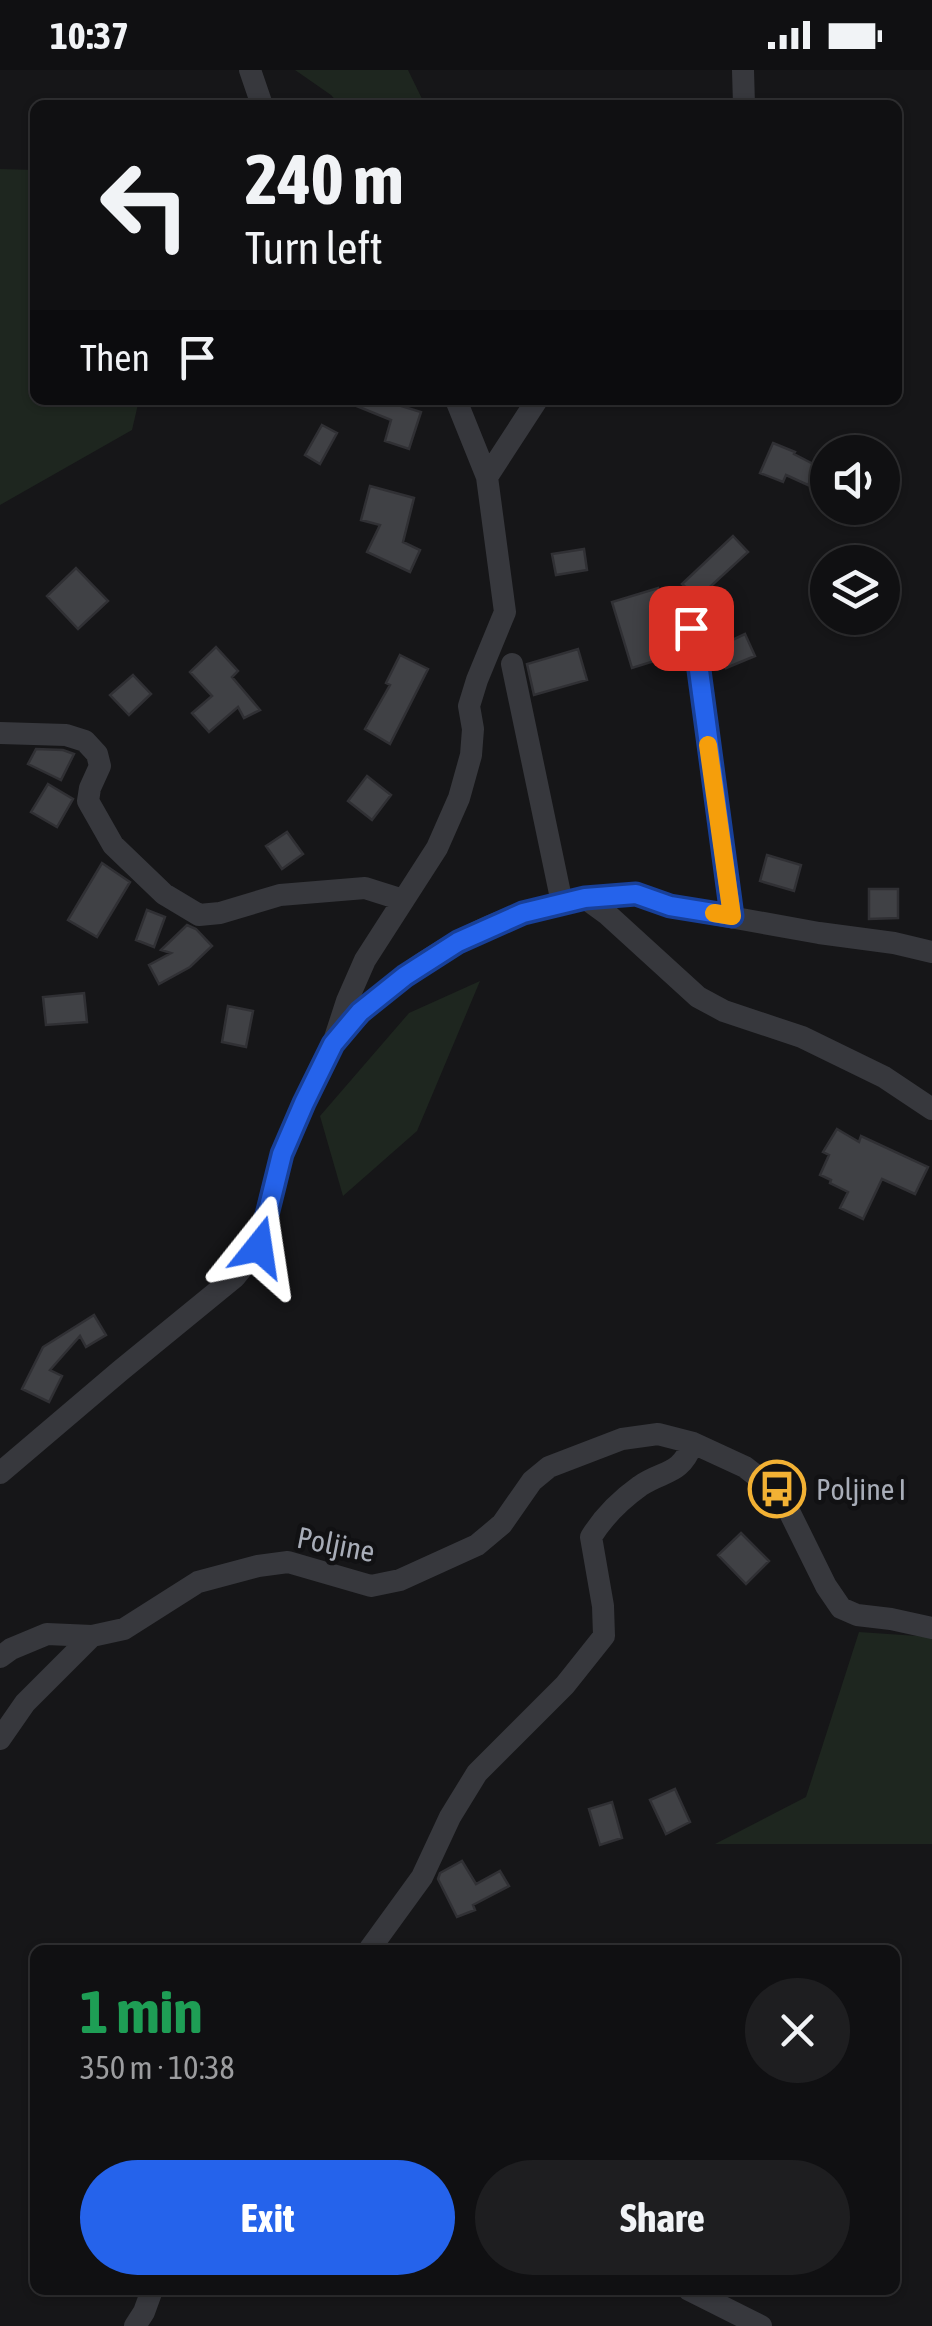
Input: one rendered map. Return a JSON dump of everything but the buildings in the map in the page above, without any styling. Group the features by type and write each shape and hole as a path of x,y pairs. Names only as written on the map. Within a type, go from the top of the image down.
{"street":[{"path":"250,70 260,100"},
{"path":"743,70 744,100"},
{"path":"0,1473 235,1277 259,1247 282,1154 333,1044 346,1001 365,960 437,848 459,798 471,755 473,729 469,706 505,612 487,476 458,405"},
{"path":"487,476 534,405"},
{"path":"686,607 696,648 732,916"},
{"path":"512,664 574,900"},
{"path":"0,733 66,735 85,741 97,754 100,766 88,801 112,846 164,894 198,915 220,913 280,895 366,888 403,900"},
{"path":"333,1044 360,1012 405,976 458,942 523,913 574,900 636,894 670,906 819,933 894,942 932,952"},
{"path":"574,900 607,914 698,998 835,1053 884,1077 932,1109"},
{"name":"Poljine","path":"0,1657 47,1634 92,1636 124,1629 198,1582 258,1566 288,1562 371,1586 400,1580 478,1545 502,1524 532,1481 550,1466 622,1439 658,1434 693,1444 745,1468 763,1481 786,1504 841,1608 932,1628"},
{"path":"372,1945 422,1876 477,1772 565,1685 604,1636 591,1538 607,1512 643,1484 674,1470 687,1458 693,1444"},
{"path":"0,1739 25,1704 92,1636"},
{"path":"135,2326 150,2295"},
{"path":"699,2295 761,2326"}],"shaded area":[{"path":"295,70 408,70 423,100 336,100"},
{"path":"0,169 30,170 30,405 138,405 132,430 0,505"},
{"path":"480,981 417,1131 343,1196 320,1116 409,1013"},
{"path":"859,1632 932,1637 932,1844 715,1844 806,1797"}],"slow traffic":[{"path":"708,745 732,916 714,913"}],"place":[{"name":"Poljine I","path":"777,1489"}],"route":[{"path":"259,1247 282,1154 333,1044 360,1012 405,976 458,942 523,913 585,898 636,894 670,906 732,916 691,628"}]}
